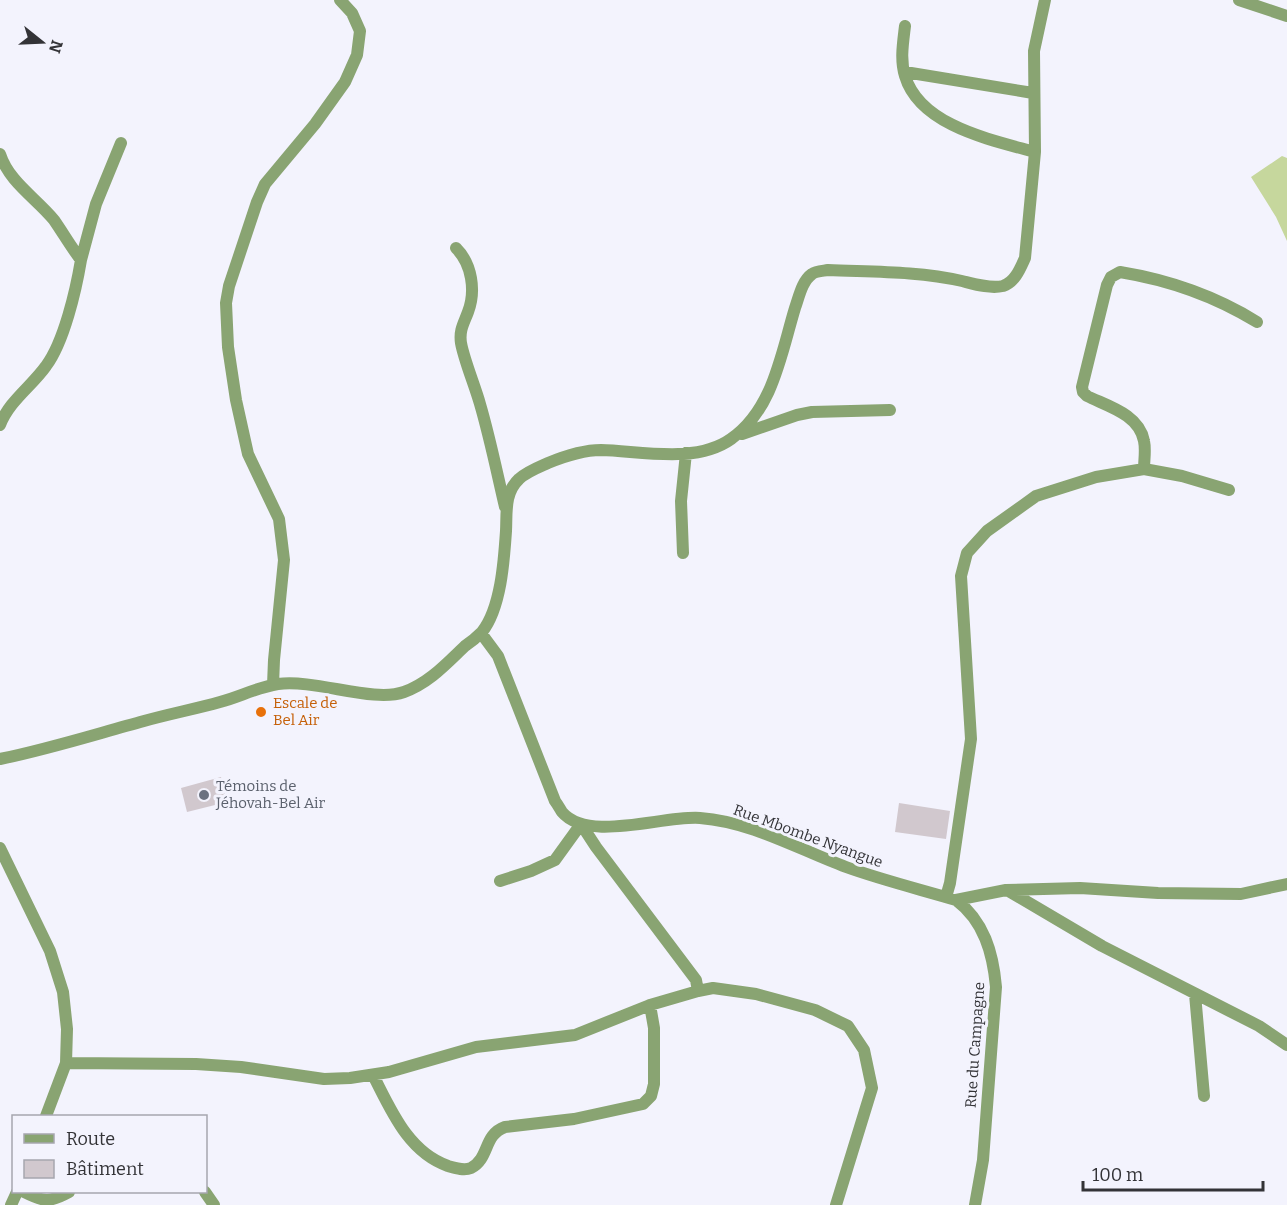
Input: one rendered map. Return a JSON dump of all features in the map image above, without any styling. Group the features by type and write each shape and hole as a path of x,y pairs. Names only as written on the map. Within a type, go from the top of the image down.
{"street":[{"path":"273,685 284,560 279,519 245,443 228,347 225,303 257,202 265,184 333,99 345,82 357,55 360,31 352,13 340,0"},
{"path":"505,507 518,480 540,466 569,454 599,450 658,454 686,453 726,443 749,425 763,406 797,302 806,280 814,272 828,270 928,275 1000,287 1009,283 1019,272 1025,258 1035,152 1034,51 1046,0"},
{"path":"1239,0 1287,16"},
{"path":"905,26 901,52 904,72 917,98 946,123 1035,152"},
{"path":"904,72 1033,93"},
{"path":"0,425 15,401 46,367 55,351 72,300 96,204 121,143"},
{"path":"0,154 12,177 52,219 81,260"},
{"path":"0,759 39,751 273,685 307,683 368,693 400,694 417,687 437,674 481,633 492,615 501,576 506,529 505,507 481,406 461,343 461,328 472,296 472,283 461,253 456,248"},
{"path":"1144,469 1144,442 1137,426 1122,412 1087,396 1082,387 1107,285 1111,277 1120,272 1187,288 1230,305 1257,322"},
{"path":"735,436 812,412 890,410"},
{"path":"683,553 681,501 686,453"},
{"path":"1229,490 1182,476 1144,469 1096,477 1036,496 987,531 967,553 962,576 971,739 950,883 951,898 1006,890 1080,888 1158,893 1241,894 1287,884"},
{"path":"481,633 498,656 555,801 563,814 581,824 696,980 698,991"},
{"name":"Rue Mbombe Nyangue","path":"581,824 598,827 697,817 732,822 860,872 951,898"},
{"path":"500,881 555,860 581,824"},
{"path":"0,848 50,951 63,992 67,1029 66,1063 46,1115"},
{"path":"1006,890 1102,946 1258,1026 1287,1045"},
{"name":"Rue du Campagne","path":"951,898 967,908 981,929 994,962 996,987 983,1160 975,1205"},
{"path":"66,1063 230,1066 324,1079 373,1075 476,1047 575,1035 650,1005 698,991 713,988 756,994 815,1010 848,1026 864,1050 872,1088 836,1205"},
{"path":"1195,994 1204,1096"},
{"path":"373,1075 406,1134 430,1157 456,1168 469,1169 477,1163 487,1149 491,1135 497,1130 574,1119 643,1104 651,1096 654,1084 654,1028 650,1005"},
{"path":"28,1193 40,1200 53,1200 65,1193"}],"green space":[{"path":"1282,156 1287,158 1287,241 1276,217 1251,177"}],"building":[{"name":"Témoins de Jéhovah-Bel Air","path":"221,777 227,802 187,812 181,788"},
{"path":"899,803 950,811 946,839 895,832"}],"place":[{"name":"Escale de Bel Air","path":"261,712"},
{"name":"Témoins de Jéhovah-Bel Air","path":"204,795"}]}
